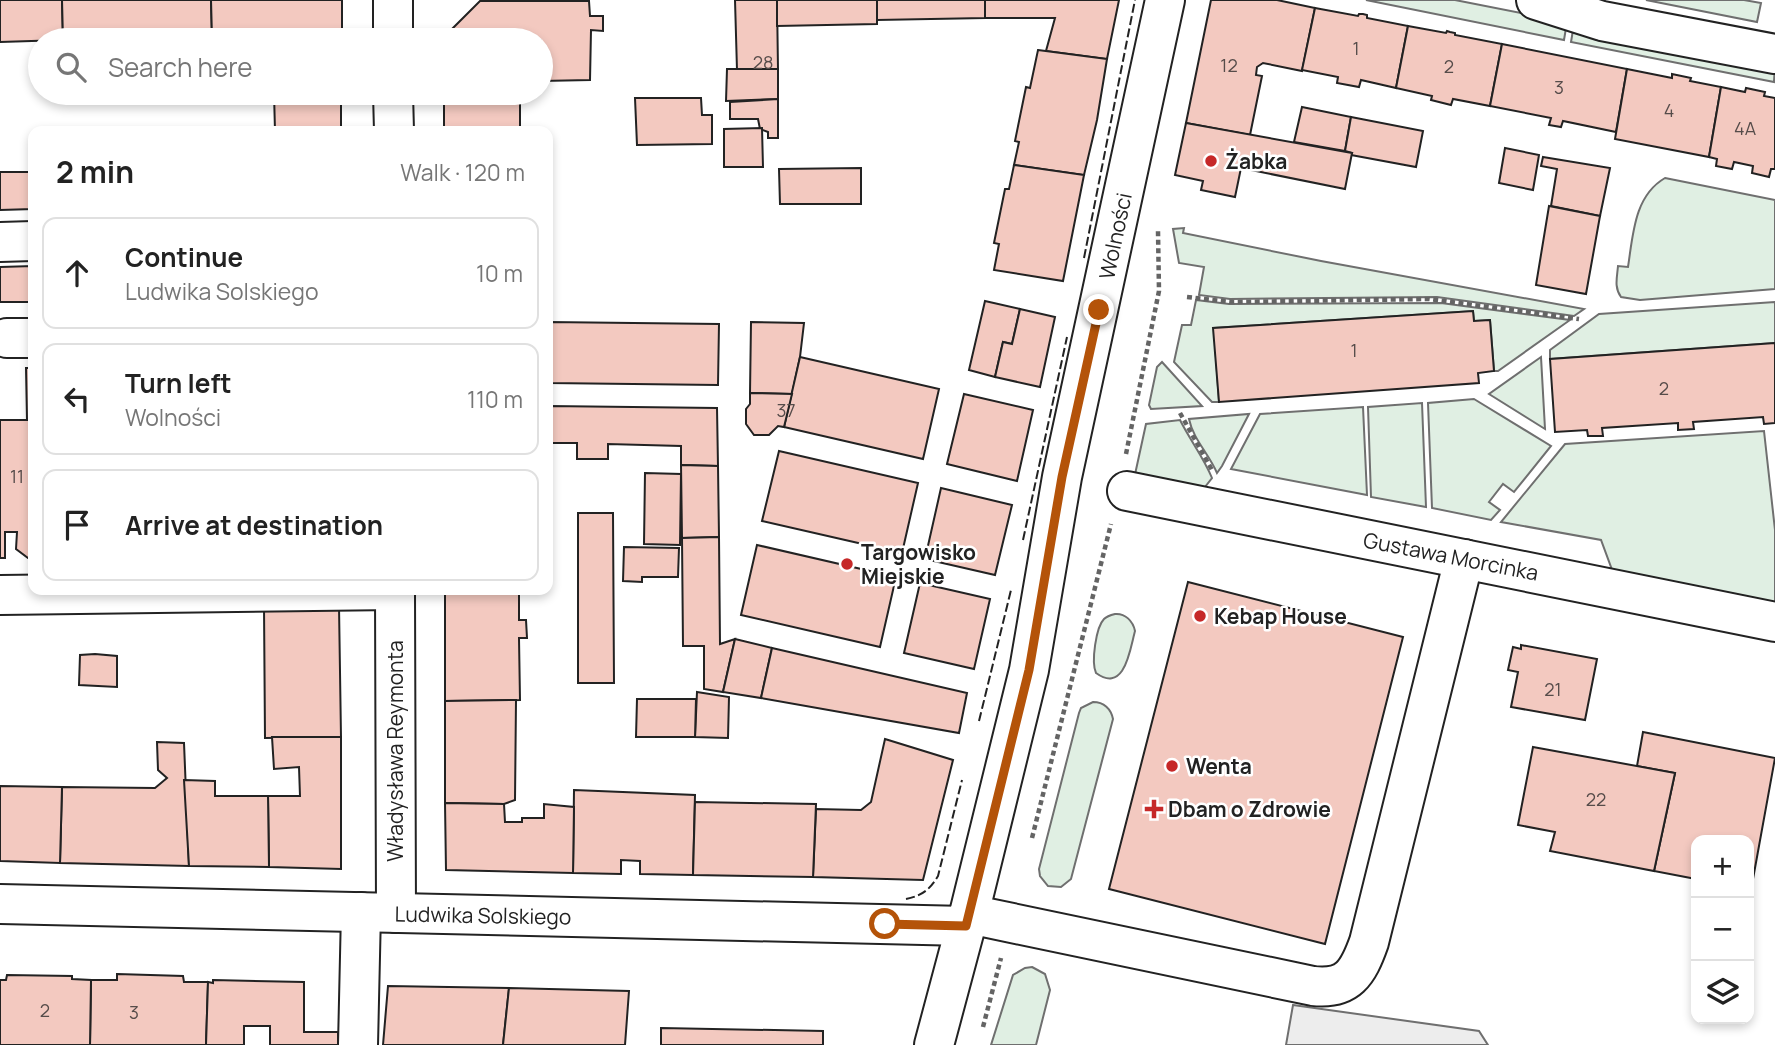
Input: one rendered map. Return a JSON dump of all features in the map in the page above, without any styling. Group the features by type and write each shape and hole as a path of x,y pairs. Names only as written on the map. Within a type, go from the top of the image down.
{"street":[{"path":"393,0 393,28"},
{"name":"Wolności","path":"934,1045 968,920 1029,670 1062,477 1165,0"},
{"path":"1536,0 1602,21 1775,54"},
{"path":"393,105 394,126"},
{"path":"0,242 28,241"},
{"name":"Gustawa Morcinka","path":"1121,489 1775,622"},
{"name":"Ludwika Solskiego","path":"0,904 968,920 1327,988 1341,984 1358,968 1369,942 1464,559"},
{"path":"0,595 28,594"},
{"name":"Władysława Reymonta","path":"358,1045 378,912 395,595"}],"path":[{"path":"1028,851 1121,489 1159,291 1157,220"},
{"path":"1187,297 1231,302 1429,299 1579,319"},
{"path":"1180,413 1210,462 1214,474"}],"green space":[{"path":"1366,0 1455,0 1567,22 1564,40"},
{"path":"1646,0 1744,0 1761,3 1757,22"},
{"path":"1574,24 1775,63 1774,82 1571,42"},
{"path":"1665,178 1775,200 1775,289 1640,300 1621,297 1617,286 1618,266 1628,267 1641,206 1647,195"},
{"path":"1184,228 1183,233 1321,261 1584,309 1574,316 1437,297 1230,299 1199,295 1204,267 1179,263 1173,229"},
{"path":"1196,300 1229,304 1441,303 1570,320 1498,371 1494,371 1490,320 1474,321 1473,311 1214,328 1219,402 1212,402 1174,362 1182,325 1191,325"},
{"path":"1775,302 1775,343 1550,359 1550,350 1599,314"},
{"path":"1541,357 1545,429 1489,394"},
{"path":"1162,362 1202,406 1151,409 1149,405 1157,367"},
{"path":"1474,399 1551,446 1514,492 1503,484 1489,502 1500,510 1491,520 1432,508 1428,403"},
{"path":"1422,403 1426,507 1371,497 1368,407"},
{"path":"1363,407 1367,495 1231,469 1260,414"},
{"path":"1249,414 1222,466 1217,473 1189,419"},
{"path":"1180,420 1212,478 1201,492 1134,479 1146,424"},
{"path":"1764,431 1775,530 1775,606 1614,575 1601,540 1501,522 1565,444"},
{"path":"1115,614 1128,618 1135,631 1128,658 1120,674 1114,678 1106,678 1096,673 1095,645 1101,623 1106,617"},
{"path":"1093,702 1106,707 1113,719 1071,879 1061,887 1048,886 1040,876 1039,869 1079,713 1081,708"},
{"path":"1032,967 1045,974 1050,990 1036,1045 991,1045 1013,975"}],"shaded area":[{"path":"1293,1005 1479,1031 1488,1045 1286,1045"}],"building":[{"path":"0,0 62,0 63,28 28,28 28,41 0,42"},
{"path":"62,0 211,0 212,28 63,28"},
{"path":"211,0 342,0 342,28 212,28"},
{"path":"735,0 777,0 778,69 737,70"},
{"path":"777,0 877,0 877,24 777,26"},
{"path":"877,0 985,0 985,18 877,20"},
{"path":"985,0 1119,0 1107,59 1046,51 1055,18 985,18"},
{"path":"1211,0 1277,0 1315,8 1302,71 1263,63 1257,67 1256,75 1262,76 1250,135 1186,123"},
{"path":"480,1 589,1 590,16 603,16 603,31 591,30 590,80 553,81 553,28 453,28"},
{"path":"1315,8 1358,16 1363,14 1367,15 1367,18 1408,26 1396,88 1361,80 1359,87 1337,83 1338,77 1302,70"},
{"path":"1408,26 1446,33 1447,31 1502,44 1490,106 1453,99 1451,105 1431,100 1432,96 1396,88"},
{"path":"1502,44 1627,69 1616,132 1563,121 1561,127 1549,125 1551,118 1490,106"},
{"path":"1038,50 1107,59 1084,175 1014,165 1019,142 1015,141 1026,87 1030,88"},
{"path":"727,69 778,69 778,99 726,101"},
{"path":"1627,69 1672,78 1672,74 1691,78 1690,81 1721,87 1709,157 1615,139"},
{"path":"1721,87 1745,92 1746,88 1765,92 1764,96 1775,98 1775,169 1771,169 1769,177 1752,173 1753,166 1734,162 1732,169 1716,166 1717,159 1709,157"},
{"path":"635,98 701,98 702,115 712,115 712,144 637,145"},
{"path":"778,99 778,138 768,138 768,132 760,129 758,119 730,119 730,102"},
{"path":"274,105 341,105 341,126 275,126"},
{"path":"444,105 520,105 520,126 444,126"},
{"path":"1302,107 1351,117 1345,151 1294,142"},
{"path":"1351,117 1423,131 1416,167 1351,155 1352,153 1345,151"},
{"path":"1186,123 1352,153 1345,189 1241,168 1235,197 1201,190 1203,181 1175,175"},
{"path":"762,128 763,167 724,167 724,129"},
{"path":"1505,148 1539,155 1533,190 1499,183"},
{"path":"1543,157 1610,168 1600,216 1551,206 1557,169 1541,166"},
{"path":"1014,165 1084,175 1063,281 994,270 999,244 994,243 1005,189 1009,189"},
{"path":"861,168 861,204 780,204 779,169"},
{"path":"0,172 28,172 28,209 0,210"},
{"path":"1549,206 1600,216 1586,294 1536,285"},
{"path":"28,266 28,302 0,302 0,267"},
{"path":"985,301 1020,309 1012,344 1003,342 995,377 969,370"},
{"path":"1020,309 1055,317 1040,387 995,377 1003,342 1012,344"},
{"path":"1473,311 1474,321 1490,320 1494,371 1478,373 1479,383 1219,402 1213,328"},
{"path":"553,322 719,324 718,385 553,383"},
{"path":"751,322 804,323 792,394 750,393"},
{"path":"1775,343 1775,423 1764,424 1763,417 1693,422 1694,429 1678,430 1678,423 1602,428 1603,436 1588,436 1587,430 1555,432 1550,359"},
{"path":"800,357 939,389 923,459 784,427"},
{"path":"28,368 28,558 16,549 17,532 5,532 5,558 0,558 0,420 27,420"},
{"path":"750,393 792,394 784,427 778,426 769,435 754,435 746,424"},
{"path":"964,394 1033,410 1017,481 947,464"},
{"path":"553,406 717,408 718,466 681,465 681,446 608,444 608,459 577,459 577,443 553,443"},
{"path":"779,451 918,483 902,553 762,521"},
{"path":"681,465 718,466 719,537 682,538"},
{"path":"645,473 681,474 680,545 644,544"},
{"path":"941,488 1012,505 995,575 925,559"},
{"path":"578,513 613,513 614,683 578,683"},
{"path":"719,537 720,644 735,639 723,692 704,689 704,646 683,646 682,538"},
{"path":"757,545 896,577 880,647 741,615"},
{"path":"624,547 679,548 678,577 642,577 642,582 623,581"},
{"path":"1188,582 1403,637 1325,944 1109,889"},
{"path":"920,583 990,599 974,669 904,653"},
{"path":"445,595 519,595 519,620 526,620 527,638 519,638 520,700 445,701"},
{"path":"264,606 339,606 341,737 265,738"},
{"path":"735,639 772,648 761,698 723,692"},
{"path":"1521,645 1597,659 1585,720 1511,707 1518,672 1508,670 1513,647 1521,649"},
{"path":"772,648 967,693 959,733 761,698"},
{"path":"80,655 117,656 117,687 79,685"},
{"path":"697,692 729,697 728,738 695,737"},
{"path":"637,699 696,699 695,737 636,737"},
{"path":"516,700 515,800 504,804 445,803 445,701"},
{"path":"1643,732 1775,758 1754,874 1754,835 1691,835 1691,878 1654,871 1675,773 1637,766"},
{"path":"272,737 341,737 341,869 269,867 268,796 300,796 299,767 274,769"},
{"path":"885,739 953,760 923,880 813,877 816,809 861,810 871,802"},
{"path":"157,742 184,743 189,866 60,863 62,787 155,788 167,778 158,770"},
{"path":"1533,747 1675,773 1654,871 1550,851 1555,832 1518,825"},
{"path":"184,780 215,781 215,796 268,796 269,867 189,866"},
{"path":"0,786 62,787 60,863 0,861"},
{"path":"574,790 695,795 693,875 640,874 640,861 621,860 621,874 573,873"},
{"path":"695,802 816,804 813,877 693,875"},
{"path":"445,803 504,804 505,822 522,822 522,818 544,818 544,804 574,807 573,873 446,870"},
{"path":"117,974 183,976 184,982 208,982 206,1045 90,1045 91,980 117,980"},
{"path":"7,975 72,976 72,979 91,980 90,1045 0,1045 0,980 6,980"},
{"path":"213,980 304,982 304,1032 338,1032 338,1045 270,1045 270,1026 244,1026 244,1045 206,1045 208,982 213,983"},
{"path":"388,986 509,988 503,1045 383,1045"},
{"path":"509,988 629,991 625,1045 503,1045"},
{"path":"661,1028 823,1031 823,1045 661,1045"}],"fence":[{"path":"1084,258 1135,0"},
{"path":"1023,540 1067,337"},
{"path":"979,721 1011,590"},
{"path":"906,899 925,892 938,876 962,780"}],"place":[{"name":"Żabka","path":"1211,161"},
{"name":"Targowisko Miejskie","path":"847,564"},
{"name":"Kebap House","path":"1200,616"},
{"name":"Wenta","path":"1172,766"},
{"name":"Dbam o Zdrowie","path":"1154,809"}],"route":[{"path":"885,924 966,926 1029,670 1062,477 1099,310"}]}
